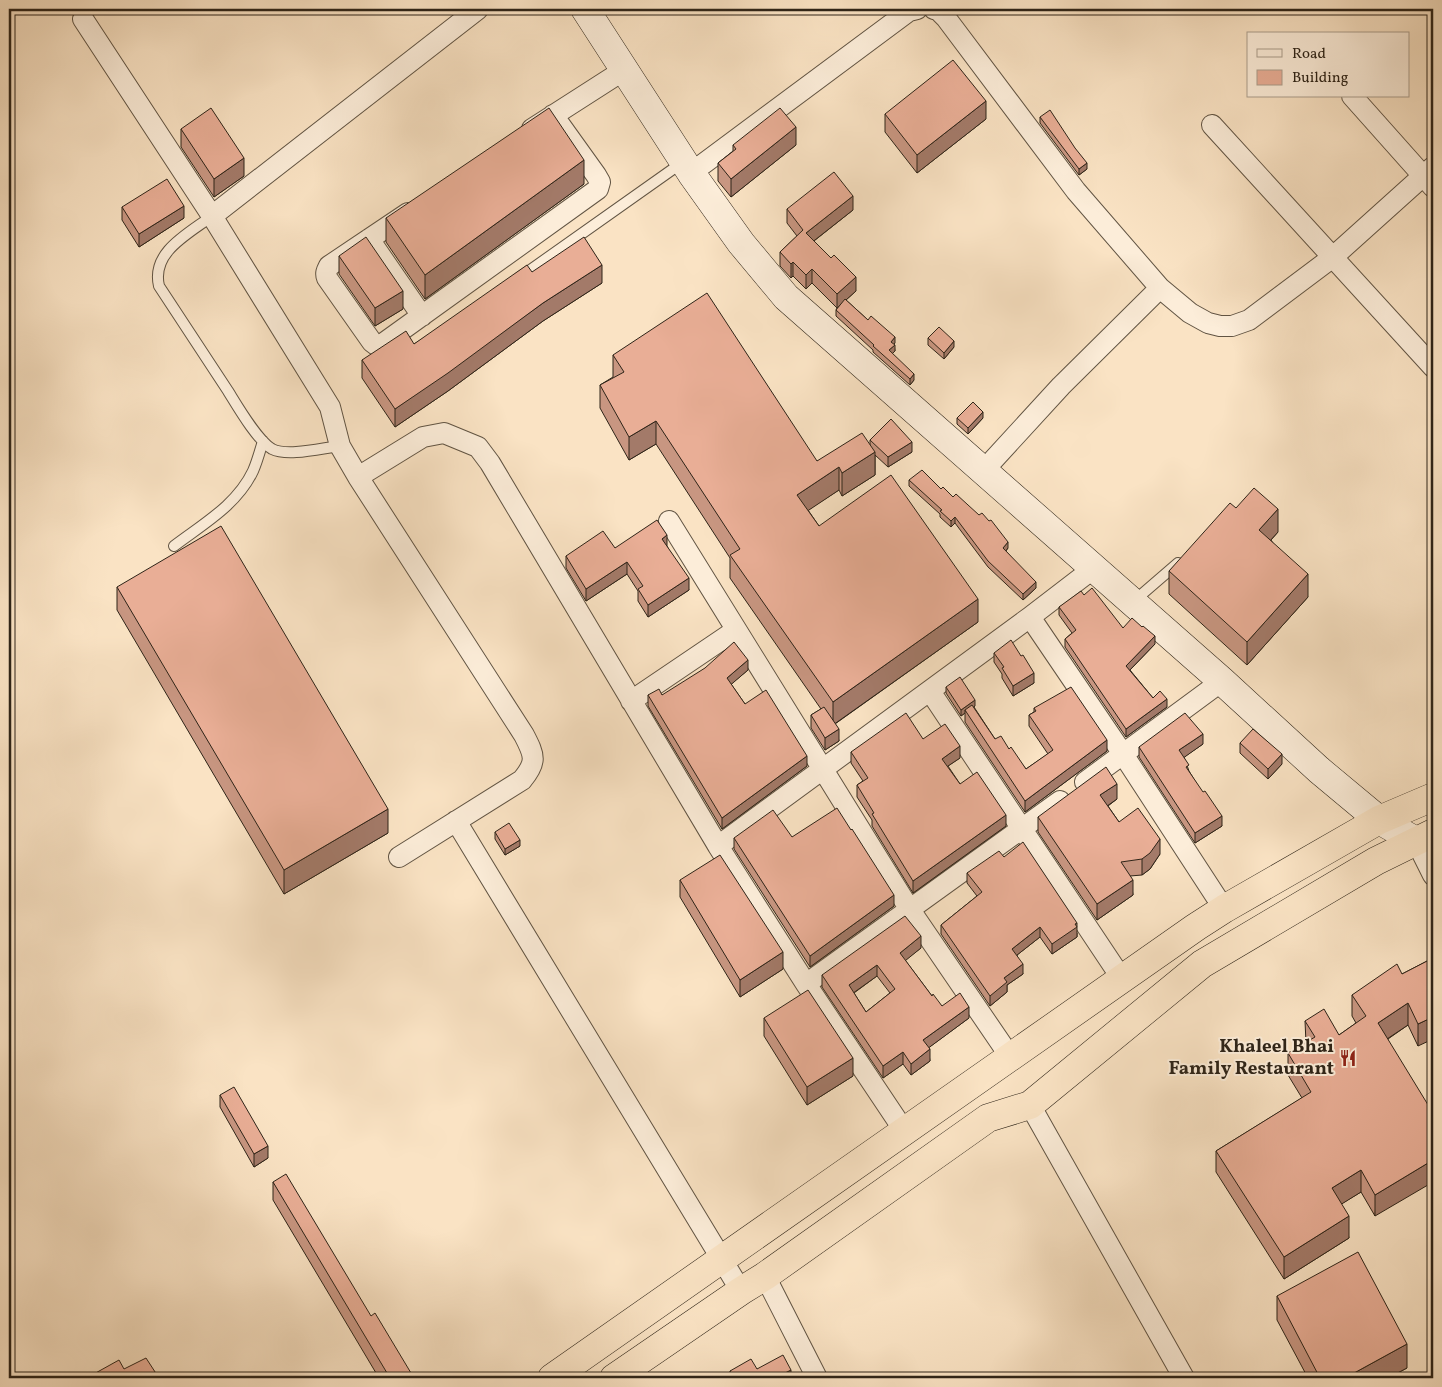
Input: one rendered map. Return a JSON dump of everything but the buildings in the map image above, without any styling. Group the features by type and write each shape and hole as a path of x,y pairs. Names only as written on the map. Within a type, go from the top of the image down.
{"highway":[{"path":"552,1378 1224,909 1379,820 1433,797"},
{"path":"614,1378 741,1290 765,1276 988,1118 1030,1105 1202,964 1376,862 1425,837"}],"main road":[{"path":"585,9 688,168 740,243 786,297 1222,681 1319,770 1379,820 1425,837"}],"street":[{"path":"212,216 478,9"},
{"path":"688,168 909,12 917,9"},
{"path":"934,9 946,18 1076,191 1160,288 1190,313 1208,323 1220,326 1232,326 1248,320 1333,257 1430,177 1354,98"},
{"path":"83,19 212,216 330,408 340,446 358,477 533,752 533,762 530,771 522,780 399,857"},
{"path":"521,137 624,70"},
{"path":"425,202 329,266 326,275 372,342 376,345 381,345 598,189 600,182 596,175 553,115"},
{"path":"1212,125 1433,367"},
{"path":"369,239 422,316"},
{"path":"984,470 1062,386 1160,288"},
{"path":"358,477 423,437 444,433 478,447 490,463 718,846 806,984 905,1132"},
{"path":"669,521 910,910 1010,1058"},
{"path":"718,846 1094,568"},
{"path":"1030,617 1123,754 1224,909"},
{"path":"631,702 736,630"},
{"path":"806,984 1022,829 1222,681"},
{"path":"930,691 1122,979"},
{"path":"456,821 741,1290"},
{"path":"1425,837 1433,876"},
{"path":"1030,1105 1184,1378"},
{"path":"765,1276 818,1378"}],"lane":[{"path":"510,285 688,168"},
{"path":"212,216 175,243 165,254 157,276 159,286 246,419 263,441 272,449 281,452 298,452 340,446"},
{"path":"174,546 225,508 239,493 253,471 263,441"},
{"path":"1132,603 1184,558"}],"place":[{"name":"Khaleel Bhai Family Restaurant","path":"1348,1058"}]}
